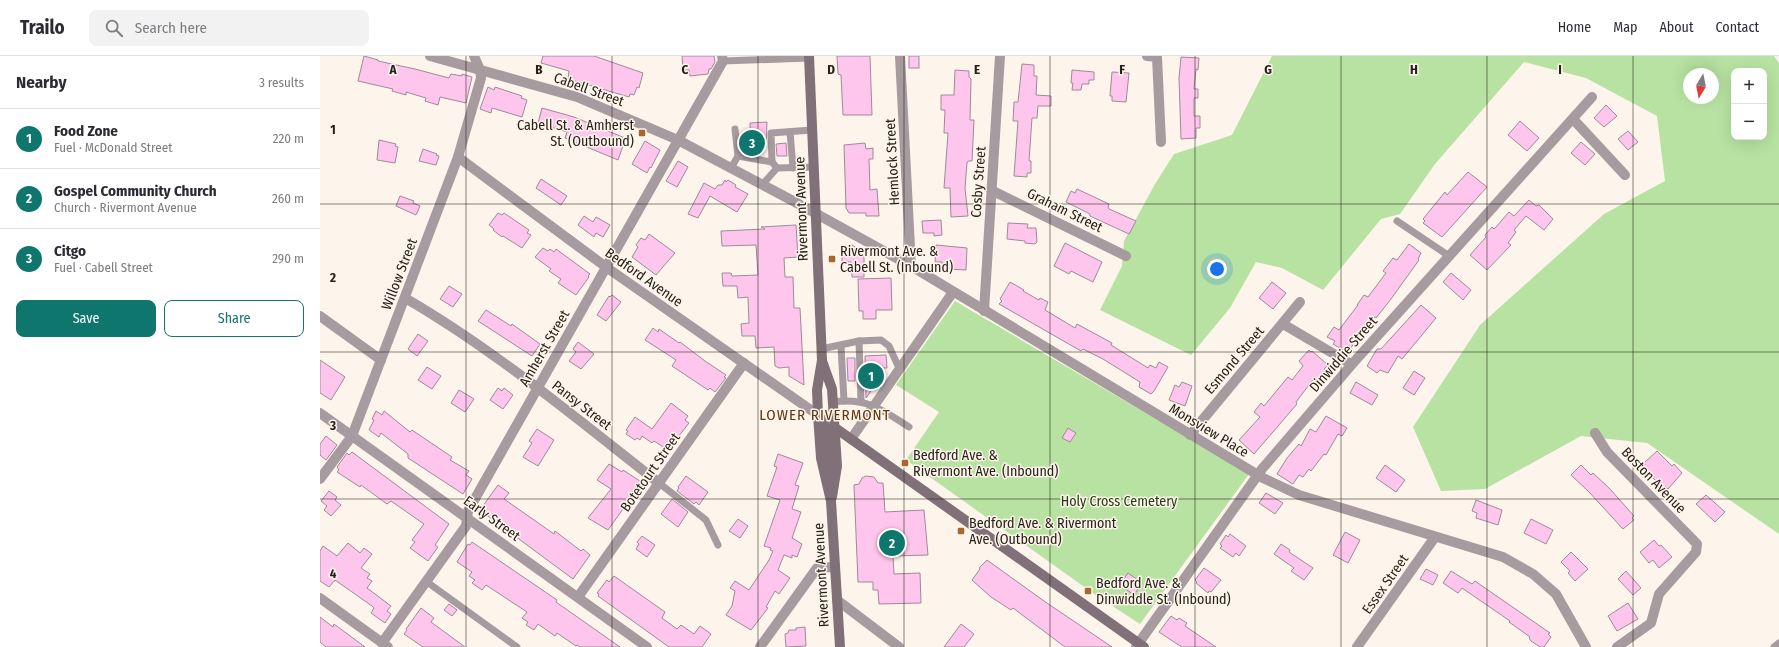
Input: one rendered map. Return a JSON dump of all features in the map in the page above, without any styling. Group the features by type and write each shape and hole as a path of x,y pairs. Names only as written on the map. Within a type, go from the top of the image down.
{"main road":[{"name":"Rivermont Avenue","path":"809,57 812,167 821,349 822,360 832,389 837,466 831,501"},
{"name":"Rivermont Avenue","path":"822,360 817,390 818,415 821,458 831,501 840,647"},
{"path":"818,415 823,420 826,428 828,461 833,487"},
{"path":"834,427 1140,646"}],"street":[{"name":"Cabell Street","path":"430,56 577,96 678,140 815,213"},
{"path":"474,56 480,70"},
{"name":"Hemlock Street","path":"900,56 911,266"},
{"name":"Cosby Street","path":"984,311 1000,56"},
{"path":"1154,56 1161,142"},
{"name":"Amherst Street","path":"385,645 466,526 468,511 723,59"},
{"name":"Willow Street","path":"320,479 352,436 458,157 481,78 480,70"},
{"name":"Dinwiddie Street","path":"1140,646 1257,475 1351,364 1592,97"},
{"path":"1573,119 1625,174"},
{"name":"Bedford Avenue","path":"458,157 606,267 818,415"},
{"name":"Graham Street","path":"991,190 1126,256"},
{"name":"Monsview Place","path":"815,213 911,266 1257,475 1299,495 1435,537 1503,556 1533,574 1556,594 1586,647"},
{"path":"851,439 953,292"},
{"name":"Pansy Street","path":"405,298 431,313 538,388 659,483"},
{"name":"Esmond Street","path":"1190,435 1300,302"},
{"path":"320,316 380,360"},
{"path":"1283,324 1351,364"},
{"name":"Botetourt Street","path":"578,597 744,363"},
{"name":"Early Street","path":"320,413 647,647"},
{"name":"Boston Avenue","path":"1595,433 1607,452 1697,544 1696,552 1659,594 1651,623 1617,647"},
{"name":"Essex Street","path":"1357,647 1435,537"},
{"path":"760,647 817,568 834,567"},
{"path":"320,598 385,645"},
{"path":"837,600 899,647"}],"lane":[{"path":"723,59 809,57"},
{"path":"731,168 738,156 735,129"},
{"path":"762,185 774,165 771,133 812,130"},
{"path":"790,132 792,168"},
{"path":"738,156 792,168 812,167"},
{"path":"1397,221 1449,256"},
{"path":"821,349 859,341 881,340 889,346 899,368"},
{"path":"859,341 861,402"},
{"path":"841,346 844,401"},
{"path":"833,402 861,402 874,406 909,427"},
{"path":"659,483 706,520 718,545"},
{"path":"427,582 517,647"},
{"path":"1774,647 1779,643"}],"green space":[{"path":"1272,56 1774,56 1779,63 1779,534 1647,443 1581,436 1485,489 1441,491 1413,427 1480,325 1604,214 1665,181 1657,116 1586,78 1524,62 1435,164 1400,214 1381,219 1323,290 1282,268 1256,262 1230,308 1191,355 1100,310 1122,266 1124,241 1155,184 1174,154 1232,135"},
{"name":"Holy Cross Cemetery","path":"955,301 1249,474 1140,624 1097,596 906,460 939,412 896,385"}],"building":[{"path":"364,56 378,61 449,78 451,74 462,76 462,74 472,77 466,103 440,97 438,105 425,101 426,98 406,92 406,95 392,91 393,89 358,81"},
{"path":"543,56 594,56 643,73 639,88 637,87 634,95 630,94 629,97 568,79 569,71 541,63"},
{"path":"682,56 714,56 715,62 711,69 709,69 708,74 690,76 689,70 683,70"},
{"path":"837,56 870,56 872,115 843,115 841,75 838,74"},
{"path":"909,56 919,56 919,68 909,68"},
{"path":"1181,57 1199,58 1198,70 1196,69 1194,89 1198,89 1198,98 1194,98 1194,116 1200,116 1200,128 1196,128 1196,138 1181,139 1179,78"},
{"path":"1022,64 1034,65 1034,76 1037,76 1036,95 1051,96 1051,106 1038,106 1037,118 1032,118 1029,161 1031,161 1031,173 1027,173 1027,177 1014,176 1018,121 1013,121 1014,102 1018,102"},
{"path":"955,70 969,71 969,77 971,79 970,120 974,120 972,161 968,161 967,163 965,188 968,216 951,217 950,188 944,188 948,133 944,133 945,110 941,110 941,95 954,95"},
{"path":"1072,70 1094,72 1094,80 1089,80 1089,84 1082,84 1081,90 1072,90"},
{"path":"1112,72 1129,73 1126,102 1112,101 1112,96 1110,96"},
{"path":"488,87 494,90 495,87 522,96 521,98 527,100 522,117 492,108 491,113 480,109"},
{"path":"1606,105 1617,116 1604,127 1594,118"},
{"path":"542,108 574,117 625,138 618,160 565,138 567,132 538,123"},
{"path":"1520,121 1539,138 1527,151 1508,135"},
{"path":"767,122 766,147 751,148 750,123"},
{"path":"1628,131 1638,142 1628,150 1618,139"},
{"path":"379,140 396,144 395,146 398,147 395,163 377,160"},
{"path":"645,141 660,150 647,173 632,164"},
{"path":"1581,142 1595,154 1585,165 1571,153"},
{"path":"786,143 787,156 777,156 776,144"},
{"path":"865,143 866,149 873,148 873,159 869,159 870,190 877,189 879,216 866,216 866,213 849,213 846,208 844,145"},
{"path":"423,149 439,156 436,165 419,161"},
{"path":"678,161 688,167 677,187 666,181"},
{"path":"1468,172 1487,187 1442,237 1423,223 1425,221 1423,219 1445,192 1447,195"},
{"path":"541,179 567,196 561,205 536,188"},
{"path":"725,180 726,182 728,180 736,185 735,187 748,194 737,212 710,196 698,218 688,214 704,183 715,189 718,185 722,185"},
{"path":"1077,189 1109,204 1109,209 1136,221 1129,234 1090,216 1090,214 1066,202 1071,191 1075,193"},
{"path":"400,196 414,201 413,203 420,206 416,215 396,206"},
{"path":"1529,200 1536,206 1539,205 1553,219 1544,230 1526,216 1514,230 1516,232 1508,243 1511,245 1487,270 1470,255 1486,237 1485,235 1492,227 1494,229 1509,212 1514,216"},
{"path":"498,213 502,215 504,213 529,230 527,233 531,235 522,248 503,236 502,237 489,225"},
{"path":"584,216 593,222 596,217 610,225 603,237 596,233 594,237 578,225"},
{"path":"941,220 942,235 934,236 934,233 923,233 922,221"},
{"path":"1008,223 1028,224 1027,228 1036,228 1037,242 1035,244 1025,243 1025,241 1007,239"},
{"path":"796,225 798,257 784,258 785,277 793,277 794,308 800,308 804,385 789,376 789,367 779,368 775,366 774,347 756,348 755,336 742,336 741,324 749,323 748,297 738,298 737,286 723,286 722,273 731,273 732,276 758,275 756,245 722,246 721,231 765,229 761,227"},
{"path":"649,234 675,253 656,275 632,257 638,247 636,245 641,238 645,240"},
{"path":"1065,243 1102,262 1093,282 1071,271 1069,274 1054,266"},
{"path":"850,244 864,252 864,277 852,277 851,262 842,262 842,253 850,253"},
{"path":"1409,244 1421,253 1418,259 1419,260 1391,299 1376,318 1374,317 1362,333 1361,332 1349,351 1346,349 1345,351 1333,344 1335,341 1327,337 1334,327 1339,330 1364,295 1368,297 1386,273 1383,271 1393,258 1397,260"},
{"path":"936,245 967,248 966,270 947,269 947,265 942,264 942,262 935,262"},
{"path":"543,248 548,251 550,249 554,252 556,249 590,274 576,295 558,283 561,279 549,271 551,269 535,257"},
{"path":"1451,273 1471,290 1463,300 1443,282"},
{"path":"891,278 892,310 876,310 876,319 863,319 863,311 859,311 858,279"},
{"path":"1010,282 1039,300 1040,298 1048,302 1045,310 1075,328 1077,324 1112,343 1111,345 1148,368 1150,365 1156,368 1159,362 1168,367 1154,391 1151,394 1139,387 1140,382 1103,359 1083,349 1081,351 999,304 1002,301 1000,299"},
{"path":"1272,282 1286,293 1273,309 1259,298"},
{"path":"449,286 462,294 453,307 440,299"},
{"path":"612,295 621,302 606,321 597,315 609,296 610,297"},
{"path":"1421,305 1436,318 1402,359 1398,356 1388,373 1380,370 1377,373 1367,366 1377,349 1381,349"},
{"path":"486,310 511,326 512,324 540,344 532,356 478,321"},
{"path":"653,328 658,332 659,329 679,343 680,342 726,375 724,377 726,378 715,392 710,388 708,390 672,366 676,360 645,340"},
{"path":"418,334 428,341 417,356 408,349"},
{"path":"578,342 594,354 581,369 569,361 576,352 573,349"},
{"path":"1309,350 1328,365 1324,369 1327,372 1319,381 1315,377 1296,402 1297,404 1254,454 1239,440 1260,417 1254,412 1261,403 1264,406 1288,377 1292,380 1303,366 1299,361"},
{"path":"886,355 887,368 882,368 882,371 877,371 878,381 866,398 865,356"},
{"path":"847,358 855,358 855,381 848,381"},
{"path":"320,360 345,377 331,400 320,393"},
{"path":"427,367 441,376 432,389 418,380"},
{"path":"1414,371 1425,378 1414,395 1403,388"},
{"path":"1182,382 1192,386 1185,406 1169,400 1175,385 1179,387"},
{"path":"1356,382 1378,395 1372,405 1350,393"},
{"path":"498,388 502,391 504,388 513,395 503,409 490,400"},
{"path":"459,390 474,399 465,412 451,403"},
{"path":"671,403 688,416 685,420 689,423 668,450 654,441 652,443 642,436 640,440 637,438 635,440 626,434 628,431 626,430 635,417 652,429"},
{"path":"376,411 382,415 384,411 410,432 412,430 452,457 450,460 469,471 466,475 472,479 463,494 408,458 408,454 381,433 379,437 369,430 374,420 372,419"},
{"path":"1326,416 1347,428 1342,436 1338,434 1326,455 1324,454 1311,471 1309,469 1303,477 1299,475 1293,484 1277,474 1287,458 1299,444 1301,446 1310,429 1316,432"},
{"path":"1068,428 1076,433 1070,442 1062,438"},
{"path":"537,429 554,440 538,466 523,457 532,443 529,441"},
{"path":"326,436 337,445 326,460 320,455 320,444"},
{"path":"1657,451 1672,466 1674,464 1682,473 1668,489 1665,486 1663,488 1642,467 1645,465 1644,463"},
{"path":"352,452 449,524 435,545 438,547 428,561 410,548 415,542 412,540 424,524 391,501 387,504 361,485 360,487 337,472 339,470 337,467 347,453 349,455"},
{"path":"778,454 803,463 795,485 799,486 792,509 801,512 792,538 802,544 797,557 792,555 792,558 784,555 778,570 790,578 779,594 775,591 766,607 768,608 751,630 726,615 732,606 735,591 730,588 735,581 749,590 769,560 773,551 770,550 771,548 764,546 780,500 767,496 777,467 774,466"},
{"path":"609,464 622,472 623,470 640,481 626,501 628,502 608,530 588,518 611,489 597,480"},
{"path":"1385,465 1405,480 1396,492 1376,478"},
{"path":"1581,465 1591,475 1593,473 1610,489 1634,516 1632,518 1634,520 1623,529 1571,475"},
{"path":"686,476 708,492 699,505 696,502 694,504 677,491 679,488 678,487"},
{"path":"866,476 874,477 878,483 883,483 885,512 924,510 928,555 893,556 894,574 920,573 921,603 879,604 878,590 873,590 873,582 858,582 854,485 859,484 862,478"},
{"path":"498,485 509,493 504,499 554,534 555,531 581,551 583,549 590,555 573,579 481,511"},
{"path":"329,491 337,497 335,500 341,505 331,516 324,510 327,506 321,501"},
{"path":"1266,493 1283,503 1275,514 1259,503"},
{"path":"1706,495 1725,512 1715,522 1696,504"},
{"path":"672,499 688,512 678,527 661,514"},
{"path":"1476,500 1502,510 1498,525 1476,518 1477,513 1472,511"},
{"path":"738,519 748,526 740,538 729,531"},
{"path":"1531,519 1553,530 1546,544 1524,533"},
{"path":"1345,532 1360,540 1348,563 1333,555"},
{"path":"1230,534 1246,546 1239,556 1236,553 1233,557 1220,548 1222,546 1220,544 1226,535 1228,537"},
{"path":"642,536 655,545 647,557 636,549 639,544 637,542"},
{"path":"1654,540 1672,557 1659,568 1653,560 1649,563 1640,552"},
{"path":"472,542 557,600 556,602 620,647 580,647 577,645 576,646 557,633 555,636 538,624 534,630 526,625 528,622 522,618 527,612 486,585 482,590 472,583 475,580 469,576 472,572 457,562 468,544 470,545"},
{"path":"348,543 360,553 364,548 372,554 361,568 370,574 367,578 372,581 367,588 391,606 387,611 391,614 385,623 371,613 374,608 372,606 335,580 329,587 320,581 320,551 323,546 337,556"},
{"path":"1281,544 1290,550 1289,552 1313,568 1304,580 1291,571 1294,568 1274,554"},
{"path":"1571,552 1588,569 1575,581 1568,573 1570,571 1561,562"},
{"path":"987,560 1112,647 1065,647 1013,608 1011,610 991,597 972,580 980,569 979,568"},
{"path":"1204,568 1221,580 1211,592 1209,591 1208,593 1196,583 1197,582 1195,580"},
{"path":"1426,569 1438,575 1433,585 1420,579"},
{"path":"1451,571 1472,584 1475,581 1550,633 1548,634 1551,637 1544,647 1540,647 1531,641 1529,638 1530,637 1509,622 1510,621 1462,588 1458,593 1443,583"},
{"path":"1626,571 1641,588 1633,595 1618,579"},
{"path":"1128,573 1142,583 1134,595 1120,585"},
{"path":"614,576 665,612 662,618 677,629 681,625 694,634 700,626 711,634 702,647 669,647 598,596 599,594 597,593 607,580 609,582"},
{"path":"1628,603 1638,619 1617,631 1608,616"},
{"path":"449,604 457,610 452,616 444,610"},
{"path":"421,608 434,618 431,622 465,647 423,647 404,634"},
{"path":"1171,616 1177,620 1179,618 1187,623 1185,626 1216,647 1182,647 1159,632"},
{"path":"320,617 333,627 334,624 365,647 326,647 320,642"},
{"path":"961,624 974,634 964,647 944,647"},
{"path":"805,627 806,646 786,647 785,634 788,633 789,630 796,630 796,628"}],"place":[{"name":"Cabell St. & Amherst St. (Outbound)","path":"642,133"},
{"name":"Citgo","path":"752,143"},
{"name":"Rivermont Ave. & Cabell St. (Inbound)","path":"832,259"},
{"name":"Food Zone","path":"871,376"},
{"name":"Bedford Ave. & Rivermont Ave. (Inbound)","path":"905,463"},
{"name":"Bedford Ave. & Rivermont Ave. (Outbound)","path":"961,531"},
{"name":"Gospel Community Church","path":"892,543"},
{"name":"Bedford Ave. & Dinwiddle St. (Inbound)","path":"1088,591"}],"district":[{"name":"LOWER RIVERMONT","path":"825,415"}]}
